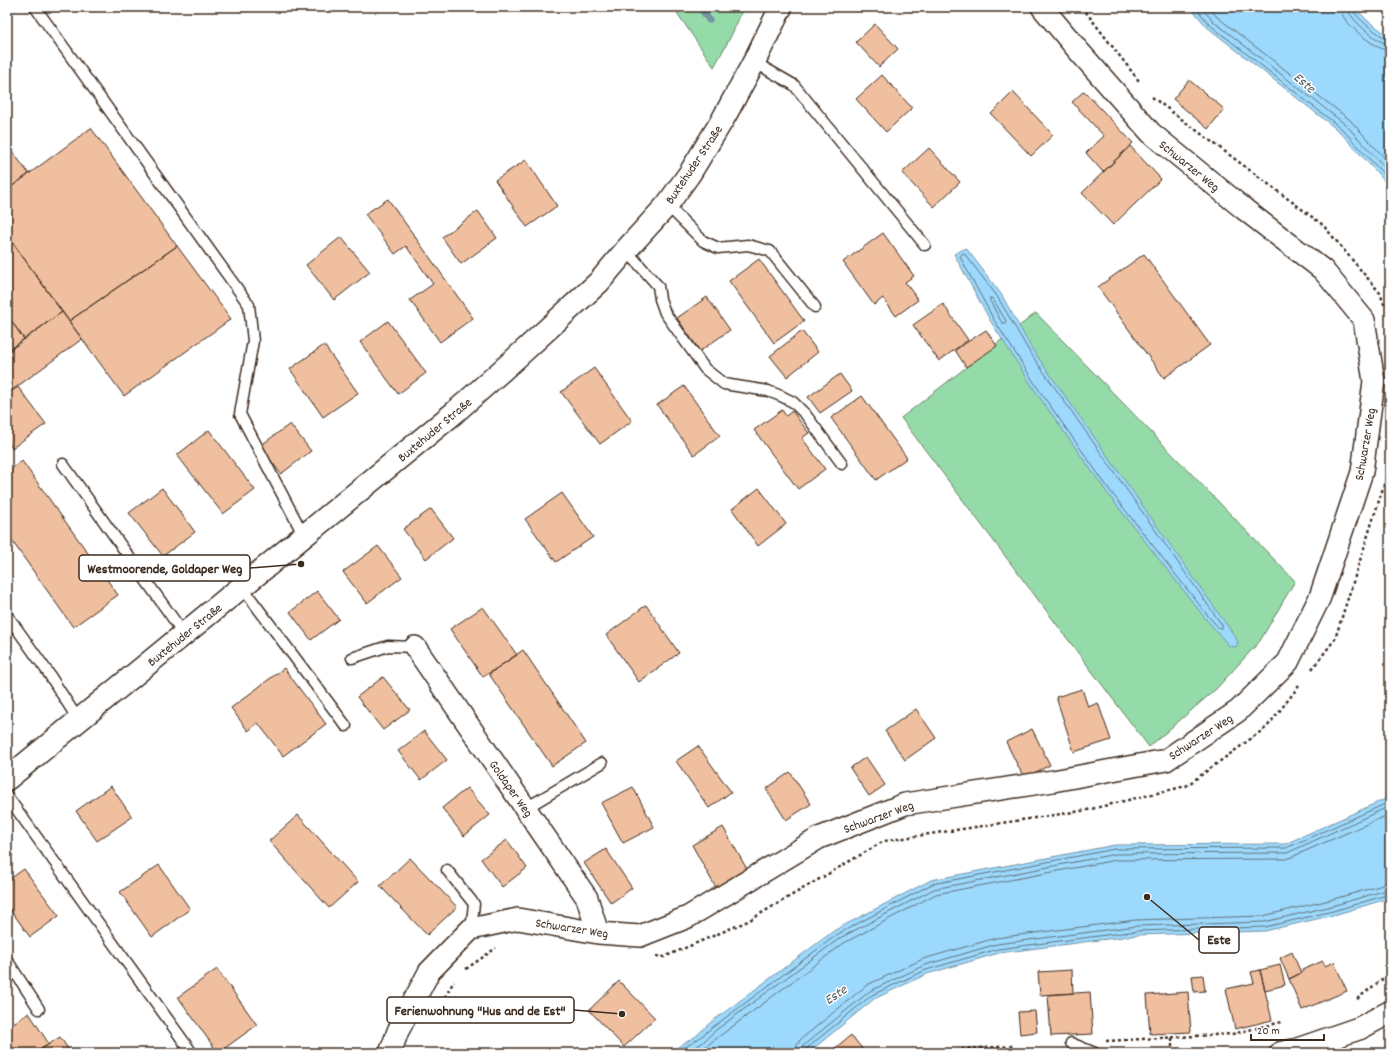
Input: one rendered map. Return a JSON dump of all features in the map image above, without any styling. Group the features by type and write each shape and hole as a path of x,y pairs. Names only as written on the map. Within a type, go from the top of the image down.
{"street":[{"name":"Buxtehuder Straße","path":"7,779 448,418 511,363 599,282 667,205 690,173 723,119 754,62 781,7"},
{"name":"Schwarzer Weg","path":"471,929 518,919 598,933 640,936 688,917 819,838 905,804 1053,781 1166,760 1238,711 1288,662 1320,597 1362,472 1374,381 1364,320 1323,270 1244,209 1151,133 1042,7"},
{"name":"Goldaper Weg","path":"415,648 588,898 598,933"},
{"path":"390,1053 398,1031 429,972 471,929"},
{"path":"1281,1053 1296,1050 1360,1028 1386,1017"}],"lane":[{"path":"35,7 249,305 253,341 240,414 304,536"},
{"path":"754,62 794,84 925,245"},
{"path":"667,205 703,241 718,248 748,245 770,251 815,307"},
{"path":"626,250 658,286 660,299 665,313 705,369 724,384 768,391 793,402 806,414 842,464"},
{"path":"63,464 184,634"},
{"path":"242,587 346,726"},
{"path":"7,615 47,671 79,721"},
{"path":"352,658 388,646 415,648"},
{"path":"526,808 602,763"},
{"path":"7,796 192,1053"},
{"path":"447,870 474,904 471,929"},
{"path":"7,960 39,1009"},
{"path":"1071,1042 1095,1053"}],"path":[{"path":"1082,7 1140,82"},
{"path":"1149,95 1323,225 1380,293 1386,311"},
{"path":"1357,999 1390,973"},
{"path":"1105,1041 1232,1034 1282,1022"},
{"path":"1172,1038 1172,1053"},
{"path":"950,1053 964,1049 1014,1046"}],"green space":[{"path":"673,7 744,7 731,36 714,67"},
{"path":"1036,313 1295,581 1260,641 1216,689 1149,747 901,418"}],"water":[{"path":"1190,7 1354,7 1367,20 1390,37 1390,187 1340,132 1207,27"},
{"path":"966,248 1001,294 1032,349 1236,638 1238,643 1236,647 1229,646 1205,618 1108,494 1036,392 991,322 954,254"},
{"path":"1390,794 1390,898 1334,915 1265,931 1138,935 999,953 927,974 874,999 808,1053 668,1053 696,1036 710,1023 835,930 931,880 1115,845 1285,844 1383,800"}],"building":[{"path":"875,24 898,49 879,67 856,42"},
{"path":"882,75 912,108 886,132 856,99"},
{"path":"1189,80 1224,109 1208,129 1173,99"},
{"path":"1084,91 1133,143 1103,172 1086,153 1104,136 1072,102"},
{"path":"1013,92 1053,135 1031,156 991,114"},
{"path":"91,128 177,246 69,321 7,235 7,190"},
{"path":"7,144 29,174 7,190"},
{"path":"1130,146 1161,179 1113,225 1082,193"},
{"path":"929,148 960,182 934,207 902,173"},
{"path":"526,160 557,206 527,227 495,180"},
{"path":"388,199 473,318 440,342 410,300 433,284 406,246 395,254 365,214"},
{"path":"478,211 497,238 461,264 442,237"},
{"path":"883,233 914,276 905,282 918,300 896,316 883,298 874,305 843,262"},
{"path":"341,237 370,272 334,300 306,265"},
{"path":"11,240 62,312 24,339 7,315 7,243"},
{"path":"177,246 231,319 124,396 69,321"},
{"path":"1144,254 1210,345 1164,378 1098,287"},
{"path":"759,259 804,321 774,343 729,281"},
{"path":"707,297 730,330 700,351 677,318"},
{"path":"943,304 968,340 939,361 913,325"},
{"path":"62,312 82,339 7,394 7,352"},
{"path":"7,315 24,339 7,352"},
{"path":"388,321 426,373 398,394 360,342"},
{"path":"986,330 997,346 966,367 955,350"},
{"path":"802,331 818,352 787,377 770,356"},
{"path":"324,345 358,393 323,417 290,369"},
{"path":"594,368 632,421 600,444 561,392"},
{"path":"840,374 852,391 820,413 808,397"},
{"path":"684,386 720,436 694,455 657,405"},
{"path":"18,387 46,424 12,448 7,441 7,394"},
{"path":"862,396 907,458 876,480 831,418"},
{"path":"782,410 786,416 792,411 809,433 802,438 825,469 798,489 754,430"},
{"path":"290,424 311,451 281,474 260,446"},
{"path":"209,430 255,490 223,514 177,455"},
{"path":"22,461 118,595 73,627 7,534 7,472"},
{"path":"162,488 195,532 163,556 129,513"},
{"path":"759,488 786,524 758,546 732,509"},
{"path":"562,493 593,537 556,562 525,519"},
{"path":"431,509 453,538 426,559 403,529"},
{"path":"378,546 402,577 367,603 343,572"},
{"path":"317,591 339,619 311,640 290,612"},
{"path":"646,605 679,653 639,682 606,635"},
{"path":"483,607 517,655 483,677 450,629"},
{"path":"523,650 586,743 552,766 489,674"},
{"path":"284,668 326,724 283,756 258,723 248,731 231,708"},
{"path":"383,677 410,710 383,730 357,697"},
{"path":"1082,689 1088,707 1098,703 1111,740 1074,752 1056,697"},
{"path":"916,709 936,738 905,760 885,731"},
{"path":"1032,729 1050,765 1024,778 1006,742"},
{"path":"424,731 447,760 421,780 398,751"},
{"path":"698,746 731,792 709,808 676,761"},
{"path":"866,757 885,785 869,796 850,768"},
{"path":"790,772 811,804 786,820 766,789"},
{"path":"111,786 132,817 97,841 76,811"},
{"path":"633,787 654,827 623,843 601,803"},
{"path":"467,788 490,815 464,836 442,808"},
{"path":"298,815 358,882 329,908 269,841"},
{"path":"723,827 748,871 716,888 692,845"},
{"path":"507,840 527,868 502,887 481,859"},
{"path":"606,849 632,888 611,903 584,863"},
{"path":"410,858 457,907 427,935 380,886"},
{"path":"159,865 190,909 152,937 120,892"},
{"path":"24,869 59,916 30,937 7,905 7,881"},
{"path":"1292,952 1301,973 1289,979 1280,958"},
{"path":"1323,961 1325,966 1334,962 1347,991 1302,1010 1289,979 1303,972 1302,970"},
{"path":"1280,965 1285,985 1265,990 1260,970"},
{"path":"217,969 257,1025 218,1053 178,997"},
{"path":"1072,970 1073,993 1040,995 1038,972"},
{"path":"1260,970 1272,1020 1235,1029 1226,989 1254,983 1251,972"},
{"path":"1203,975 1205,991 1194,992 1192,976"},
{"path":"619,981 655,1018 624,1047 589,1010"},
{"path":"1090,992 1093,1034 1051,1036 1048,995"},
{"path":"1188,992 1191,1032 1150,1034 1147,995"},
{"path":"1035,1011 1037,1032 1020,1034 1018,1012"},
{"path":"29,1013 49,1044 35,1053 7,1053 7,1027"},
{"path":"851,1035 865,1052 839,1053 835,1048"},
{"path":"60,1037 71,1053 42,1053 40,1050"}],"waterway":[{"path":"700,7 709,20"}],"place":[{"name":"Westmoorende, Goldaper Weg","path":"301,564"},
{"name":"Este","path":"1147,897"},
{"name":"Ferienwohnung \"Hus and de Est\"","path":"622,1014"}]}
